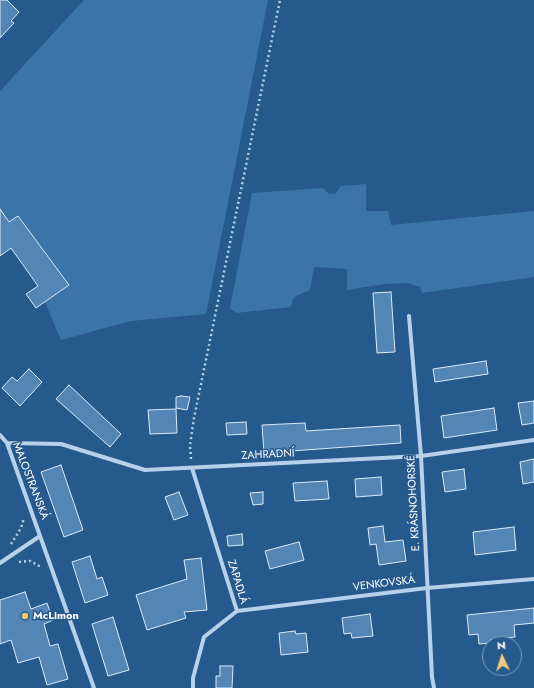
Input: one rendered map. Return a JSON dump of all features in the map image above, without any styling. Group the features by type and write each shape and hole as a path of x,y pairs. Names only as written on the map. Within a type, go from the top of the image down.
{"street":[{"name":"E. KRÁSNOHORSKÉ","path":"409,316 421,456 427,588 432,677 434,688"},
{"name":"MALOSTRANSKÁ","path":"0,435 6,443 53,570 94,688"},
{"name":"ZAHRADNÍ","path":"6,443 61,444 145,470 421,456 534,440"},
{"name":"ZAPADLÁ","path":"192,468 237,611 204,637 193,678 193,688"},
{"name":"MALOSTRANSKÁ","path":"0,563 40,536"},
{"name":"VENKOVSKÁ","path":"237,611 427,588 534,579"}],"path":[{"path":"192,468 190,445 194,418 280,0"},
{"path":"8,548 18,533 24,516"},
{"path":"17,563 30,562 40,566 47,573 53,570"}],"shaded area":[{"path":"84,0 268,0 206,314 131,321 61,340 45,302 68,285 18,216 9,222 4,215 0,218 0,91"},
{"path":"366,184 366,211 388,211 391,225 534,211 534,277 422,293 420,287 407,283 384,284 347,290 347,269 314,267 310,290 296,296 293,299 291,307 236,313 230,308 252,193 323,188 329,194 335,194 341,186"}],"building":[{"path":"0,0 7,0 19,12 11,21 14,23 0,38"},
{"path":"0,209 9,222 18,216 69,285 36,308 26,294 38,286 11,248 0,256"},
{"path":"391,292 395,352 377,353 373,293"},
{"path":"486,361 488,374 435,382 433,369"},
{"path":"29,369 42,382 20,406 2,388 12,377 17,381"},
{"path":"69,385 121,434 110,447 56,399"},
{"path":"176,397 190,397 187,410 176,408"},
{"path":"534,401 534,423 522,425 518,403"},
{"path":"494,408 497,430 444,438 441,416"},
{"path":"176,409 177,433 150,434 148,410"},
{"path":"246,422 247,434 227,435 226,423"},
{"path":"305,423 306,431 400,425 401,443 264,453 262,425"},
{"path":"534,459 534,482 523,484 520,462"},
{"path":"61,465 83,530 64,537 41,472"},
{"path":"464,469 466,489 445,492 442,472"},
{"path":"381,477 382,495 356,497 355,479"},
{"path":"327,481 329,499 295,501 293,483"},
{"path":"179,492 188,515 174,520 165,497"},
{"path":"263,492 263,504 253,505 250,493"},
{"path":"383,526 385,542 403,540 406,561 379,565 376,544 370,545 368,528"},
{"path":"514,527 516,550 475,555 473,532"},
{"path":"242,534 243,545 228,546 227,536"},
{"path":"299,542 304,560 270,569 265,551"},
{"path":"90,556 97,579 102,577 108,595 85,603 72,562"},
{"path":"201,558 207,610 184,612 186,618 147,630 136,595 187,579 184,560"},
{"path":"25,592 31,609 47,603 53,620 44,624 50,646 58,644 68,679 47,685 39,657 18,663 11,640 0,644 0,600"},
{"path":"534,608 534,623 514,625 515,636 482,636 482,644 479,644 478,634 469,635 467,615"},
{"path":"370,614 373,636 352,638 351,633 344,634 342,618"},
{"path":"113,617 129,670 108,676 92,624"},
{"path":"295,631 296,634 306,633 308,652 281,655 279,633"},
{"path":"220,666 233,666 232,688 216,688 216,676 220,676"}],"place":[{"name":"McLimon","path":"25,616"}]}
